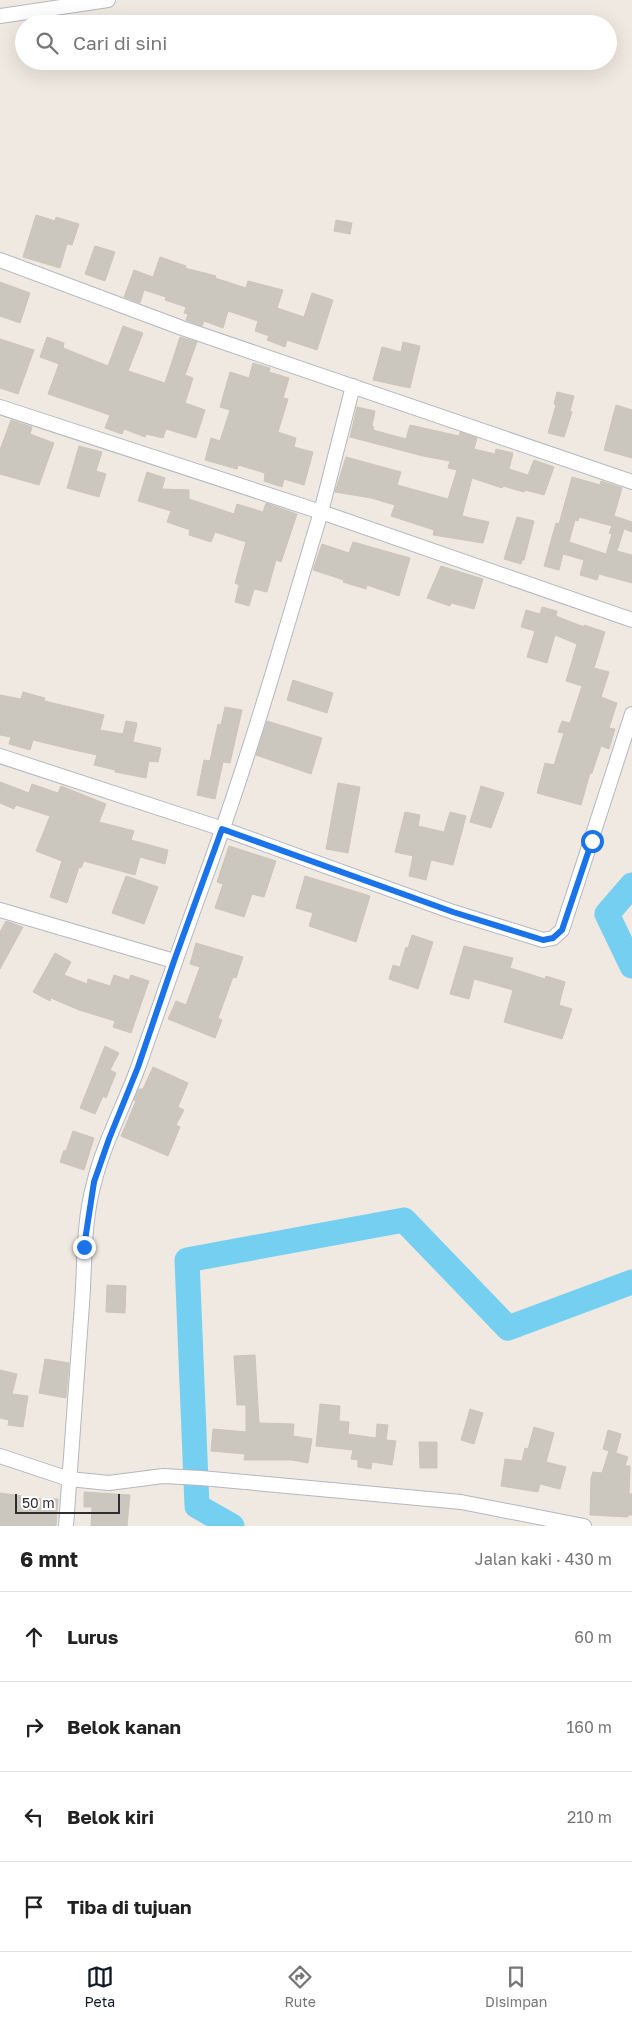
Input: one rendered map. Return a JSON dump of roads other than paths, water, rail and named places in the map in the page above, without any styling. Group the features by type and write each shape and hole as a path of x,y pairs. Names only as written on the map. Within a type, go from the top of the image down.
{"street":[{"path":"0,16 108,0"},
{"path":"0,260 182,328 632,482"},
{"path":"66,1526 84,1247 94,1182 138,1067 222,829 268,690 320,512 353,386"},
{"path":"0,408 320,512 632,620"},
{"path":"0,756 222,829 453,912 543,940 553,938 562,930 632,714"},
{"path":"0,910 174,961"},
{"path":"0,1456 69,1479 108,1483 163,1476 201,1478 461,1502 584,1526"}],"waterway":[{"path":"632,885 607,914 632,966"},
{"path":"232,1526 197,1506 187,1260 404,1220 508,1328 632,1282"}]}
